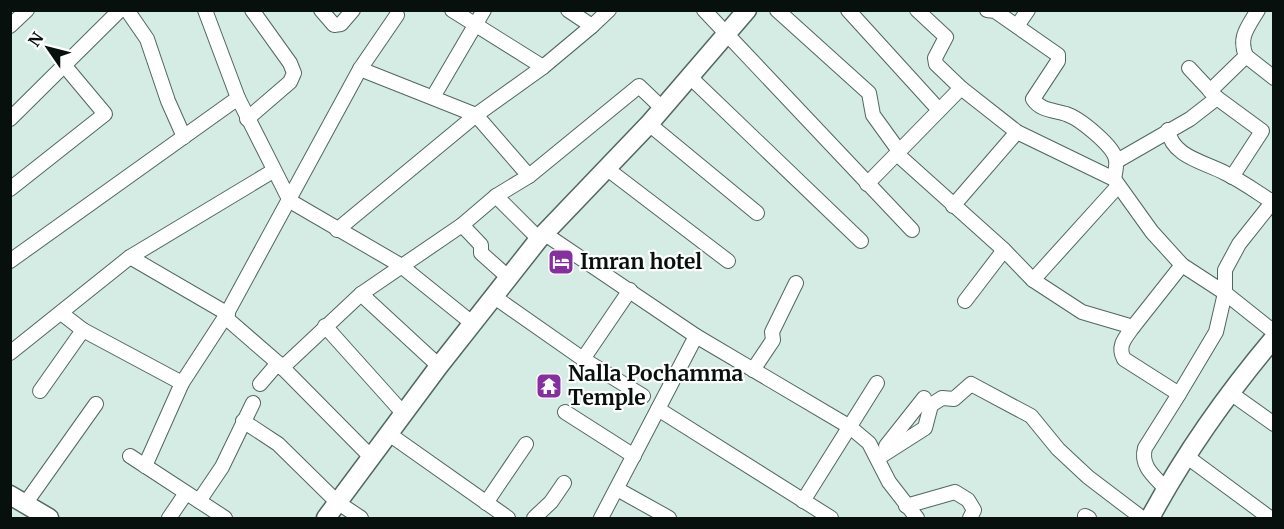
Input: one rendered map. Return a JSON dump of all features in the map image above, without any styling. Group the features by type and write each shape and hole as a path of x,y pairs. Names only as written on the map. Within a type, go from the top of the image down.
{"street":[{"path":"11,23 27,10"},
{"path":"10,119 120,10"},
{"path":"127,10 147,39 168,101 184,137"},
{"path":"205,10 247,119 290,201 337,231 400,265 472,323"},
{"path":"247,119 290,82 294,73 290,63 252,10"},
{"path":"321,10 334,25 341,24 353,10"},
{"path":"453,10 543,67"},
{"path":"433,97 484,10"},
{"path":"568,10 592,26"},
{"path":"337,231 476,115 543,67 609,10"},
{"path":"704,10 725,36 912,230"},
{"path":"326,519 438,366 508,277 542,236 649,124 747,10"},
{"path":"777,10 869,93 873,115 898,152 953,206 1004,250 1033,280 1066,304 1082,312 1133,327"},
{"path":"848,10 939,110"},
{"path":"917,10 946,37 935,58 936,64 961,88 1017,132 1116,182 1152,232 1182,265 1225,293 1274,332"},
{"path":"987,10 996,11 1058,55 1058,61 1034,95 1035,102 1047,110 1065,113 1077,120 1111,148 1117,161 1116,182 1033,280"},
{"path":"1017,26 1028,10"},
{"path":"1258,10 1244,32 1241,44 1246,56 1274,78"},
{"path":"145,465 182,383 226,316 360,69 397,15"},
{"path":"1117,161 1190,119 1214,95 1246,56"},
{"path":"10,189 105,114 64,65"},
{"path":"1189,68 1214,95 1262,131 1232,177"},
{"path":"360,69 476,115 529,176"},
{"path":"690,77 861,241"},
{"path":"260,384 360,294 462,225 496,196 529,176 639,86 662,108"},
{"path":"867,184 961,88"},
{"path":"10,261 238,98"},
{"path":"649,124 757,213"},
{"path":"1166,489 1145,466 1143,457 1145,447 1216,332 1225,293 1225,270 1239,244 1273,202 1232,177 1195,160 1174,145 1168,130"},
{"path":"953,206 1017,132"},
{"path":"606,168 728,261"},
{"path":"10,353 130,257 273,171"},
{"path":"496,196 542,236 630,290 696,336 850,428 869,443 889,482 917,519"},
{"path":"462,225 481,245 481,253 508,277"},
{"path":"965,301 1004,250"},
{"path":"130,257 226,316 280,366 372,458"},
{"path":"1179,394 1124,359 1120,352 1121,342 1182,265"},
{"path":"753,370 773,340 772,332 796,283"},
{"path":"583,359 630,290"},
{"path":"360,294 438,366"},
{"path":"493,296 583,359 643,396"},
{"path":"61,314 83,330 182,383"},
{"path":"325,326 403,413"},
{"path":"40,391 83,330"},
{"path":"601,519 696,336"},
{"path":"1150,519 1186,456 1229,392 1274,338"},
{"path":"803,501 877,383"},
{"path":"878,458 925,428 931,405 942,398 954,399 971,384 1031,416 1058,449 1088,477 1142,519"},
{"path":"1229,392 1274,423"},
{"path":"878,458 924,398"},
{"path":"199,501 222,467 254,403"},
{"path":"49,519 15,499 96,404"},
{"path":"658,409 831,519"},
{"path":"565,412 634,456"},
{"path":"243,421 278,444 337,502 361,519"},
{"path":"389,434 505,518"},
{"path":"486,503 526,444"},
{"path":"130,456 225,519"},
{"path":"1186,456 1270,519"},
{"path":"534,519 551,502 564,483"},
{"path":"617,489 669,519"},
{"path":"906,506 955,492 968,500 974,510 970,519"},
{"path":"169,519 186,493"}],"place":[{"name":"Imran hotel","path":"561,262"},
{"name":"Nalla Pochamma Temple","path":"549,386"}]}
